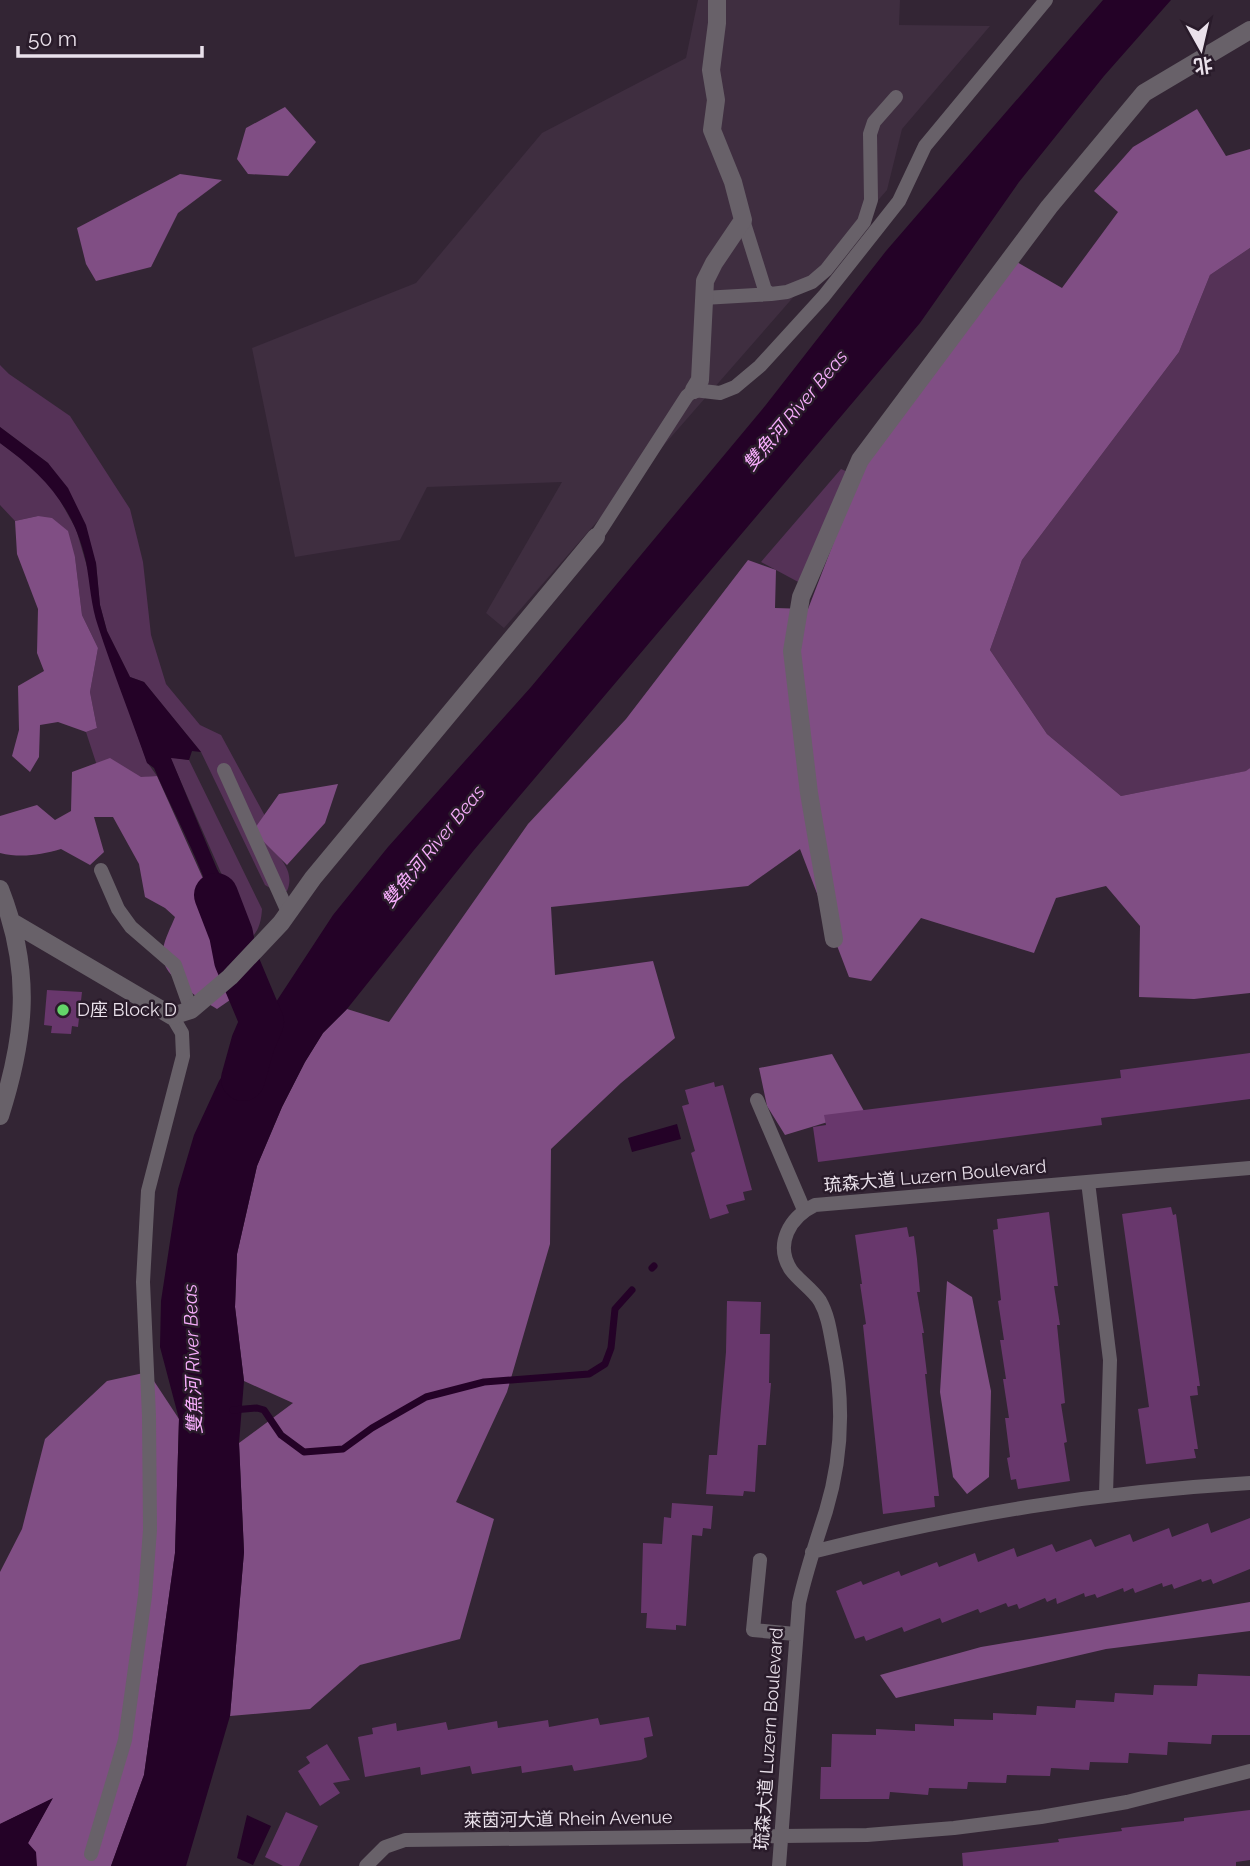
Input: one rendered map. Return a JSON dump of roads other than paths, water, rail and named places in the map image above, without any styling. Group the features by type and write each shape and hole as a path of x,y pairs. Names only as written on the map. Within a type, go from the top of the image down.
{"street":[{"path":"694,390 700,380 705,281 743,220 725,157 712,130 716,100 711,71 717,0"},
{"path":"834,939 809,793 792,651 802,597 860,460 1049,206 1144,93 1250,30"},
{"path":"6,922 172,1016 191,1010 230,977 281,923 313,877 596,537"},
{"path":"0,889 22,980 19,1048 0,1116"}],"lane":[{"path":"596,537 687,396 694,390 720,393 735,387 761,366 824,296 899,201 925,146 1046,0"},
{"path":"703,299 786,292 812,282 826,270 864,222 871,200 870,134 874,122 896,97"},
{"path":"743,220 765,290 771,294"},
{"path":"224,769 288,912"},
{"path":"101,870 118,909 131,927 175,965 191,1010"},
{"path":"91,1854 125,1740 145,1597 149,1530 149,1416 143,1282 148,1191 183,1056 182,1033 172,1016"},
{"path":"757,1100 804,1210"},
{"name":"琉森大道 Luzern Boulevard","path":"779,1866 799,1603 834,1478 840,1417 836,1361 827,1316 811,1290 792,1271 784,1249 788,1226 804,1210 815,1205 1250,1168"},
{"path":"1088,1182 1110,1360 1106,1494"},
{"path":"812,1552 958,1518 1106,1494 1250,1483"},
{"path":"760,1560 753,1630 795,1634"},
{"name":"萊茵河大道 Rhein Avenue","path":"366,1866 376,1853 385,1847 405,1840 880,1834 954,1828 1127,1802 1250,1771"}],"water":[{"name":"雙魚河 River Beas","path":"1103,0 1171,0 1104,76 1019,182 920,323 474,850 347,1009 323,1033 305,1062 257,1166 237,1254 235,1307 244,1381 239,1443 244,1552 230,1716 186,1866 111,1866 144,1775 175,1553 179,1419 160,1347 161,1301 178,1189 194,1135 219,1081 241,1046 276,1002 333,915 388,847 531,687 765,406 886,251"},
{"path":"0,427 48,463 68,488 86,525 96,563 100,605 107,631 130,677 144,682 201,752 192,751 189,760 171,758 217,869 229,891 235,920 245,944 224,957 220,932 206,884 154,768 147,763 104,643 94,611 81,542 74,525 43,480 0,443"},
{"path":"677,1124 681,1139 632,1152 628,1138"},
{"path":"53,1798 28,1843 36,1852 37,1866 0,1866 0,1824"},
{"path":"247,1815 271,1826 253,1865 237,1858"}],"waterway":[{"path":"216,895 231,934 236,960 262,1022 243,1079"},
{"path":"233,1410 264,1410 281,1435 304,1452 343,1449 372,1428 426,1397 484,1382 589,1374 605,1364 611,1348 615,1309 632,1290"}],"place":[{"name":"D座 Block D","path":"63,1010"}]}
